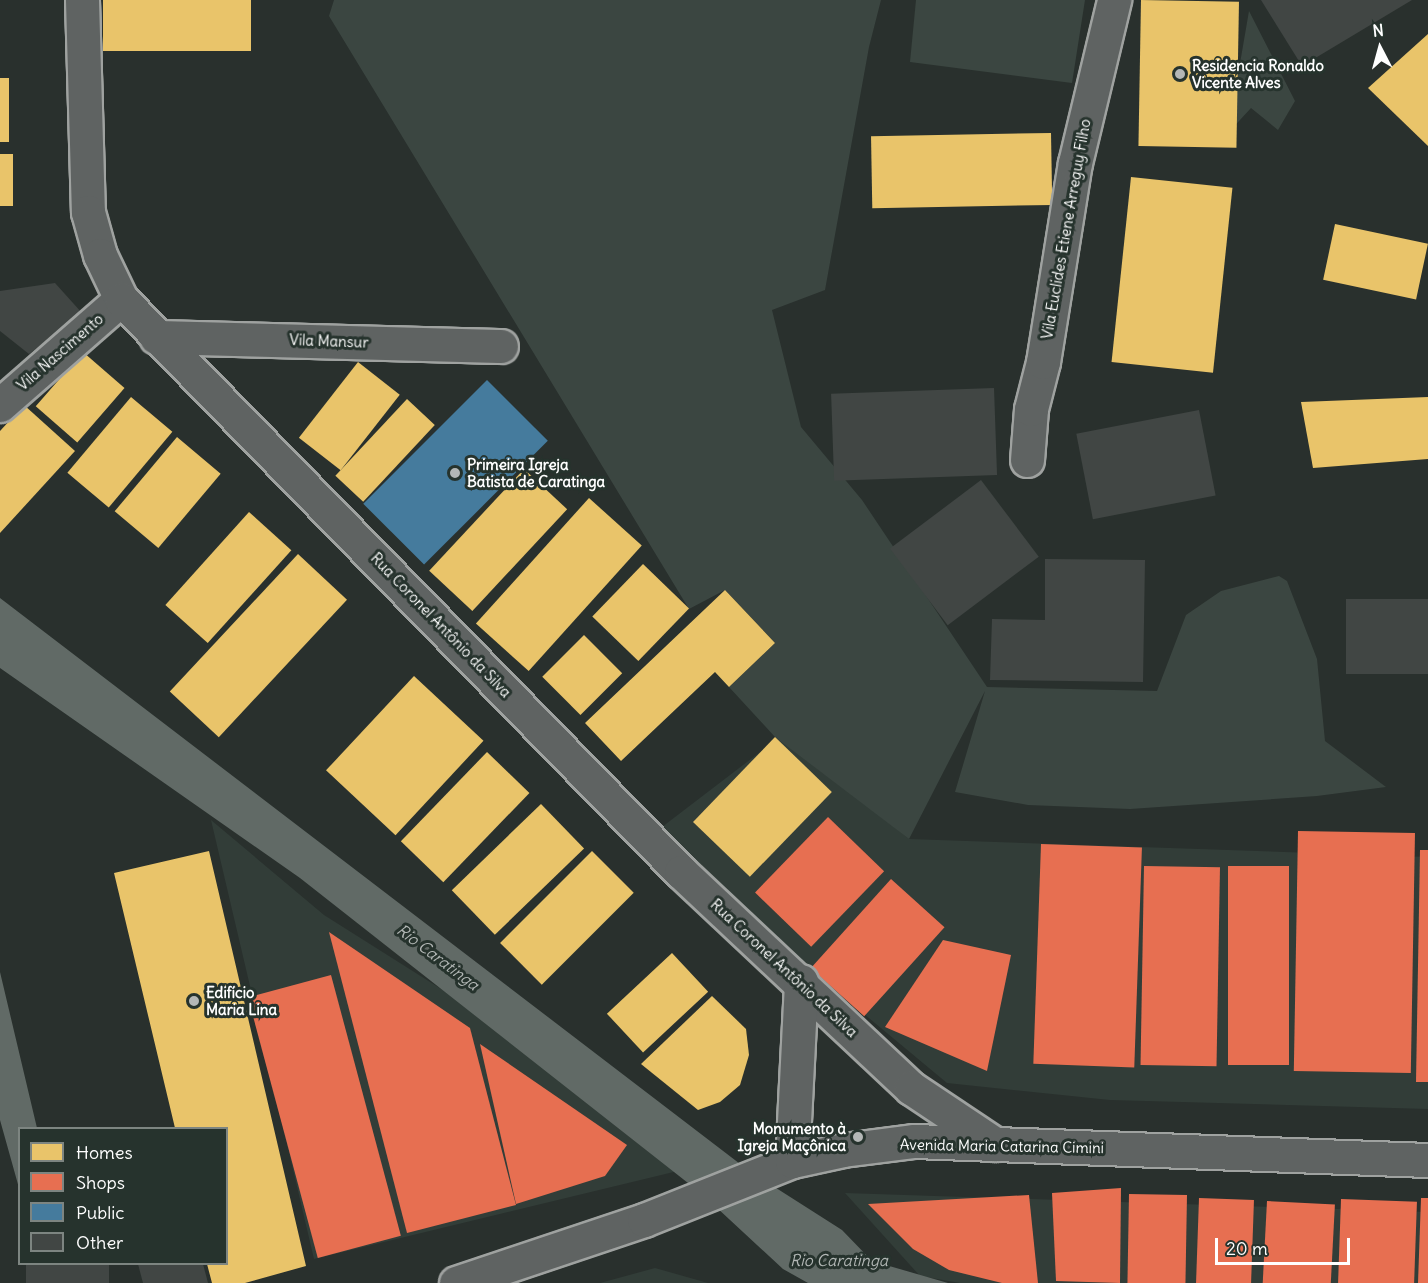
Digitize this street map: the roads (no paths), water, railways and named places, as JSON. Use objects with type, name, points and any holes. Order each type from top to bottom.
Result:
[{"type":"main road","name":"Rua Coronel Antônio da Silva","points":[[82,0],[88,212],[100,255],[121,299],[681,872],[801,981],[911,1088],[995,1144]]},
{"type":"main road","name":"Vila Euclides Etiene Arreguy Filho","points":[[1027,460],[1031,409],[1043,362],[1075,163],[1114,0]]},
{"type":"main road","name":"Vila Nascimento","points":[[0,405],[121,299]]},
{"type":"main road","name":"Vila Mansur","points":[[156,337],[501,346]]},
{"type":"main road","points":[[792,1161],[801,981]]},
{"type":"main road","name":"Avenida Maria Catarina Cimini","points":[[456,1283],[644,1220],[792,1161],[843,1150],[914,1141],[1428,1160]]},
{"type":"water","name":"Rio Caratinga","points":[[0,598],[748,1170],[842,1230],[872,1261],[948,1283],[808,1283],[783,1269],[702,1194],[300,878],[0,668]]},
{"type":"water","points":[[0,972],[37,1127],[18,1127],[18,1184],[0,1120]]},
{"type":"place","name":"Residencia Ronaldo Vicente Alves","points":[[1180,74]]},
{"type":"place","name":"Primeira Igreja Batista de Caratinga","points":[[455,473]]},
{"type":"place","name":"Edifício Maria Lina","points":[[194,1001]]},
{"type":"place","name":"Monumento à Igreja Maçônica","points":[[858,1137]]}]
